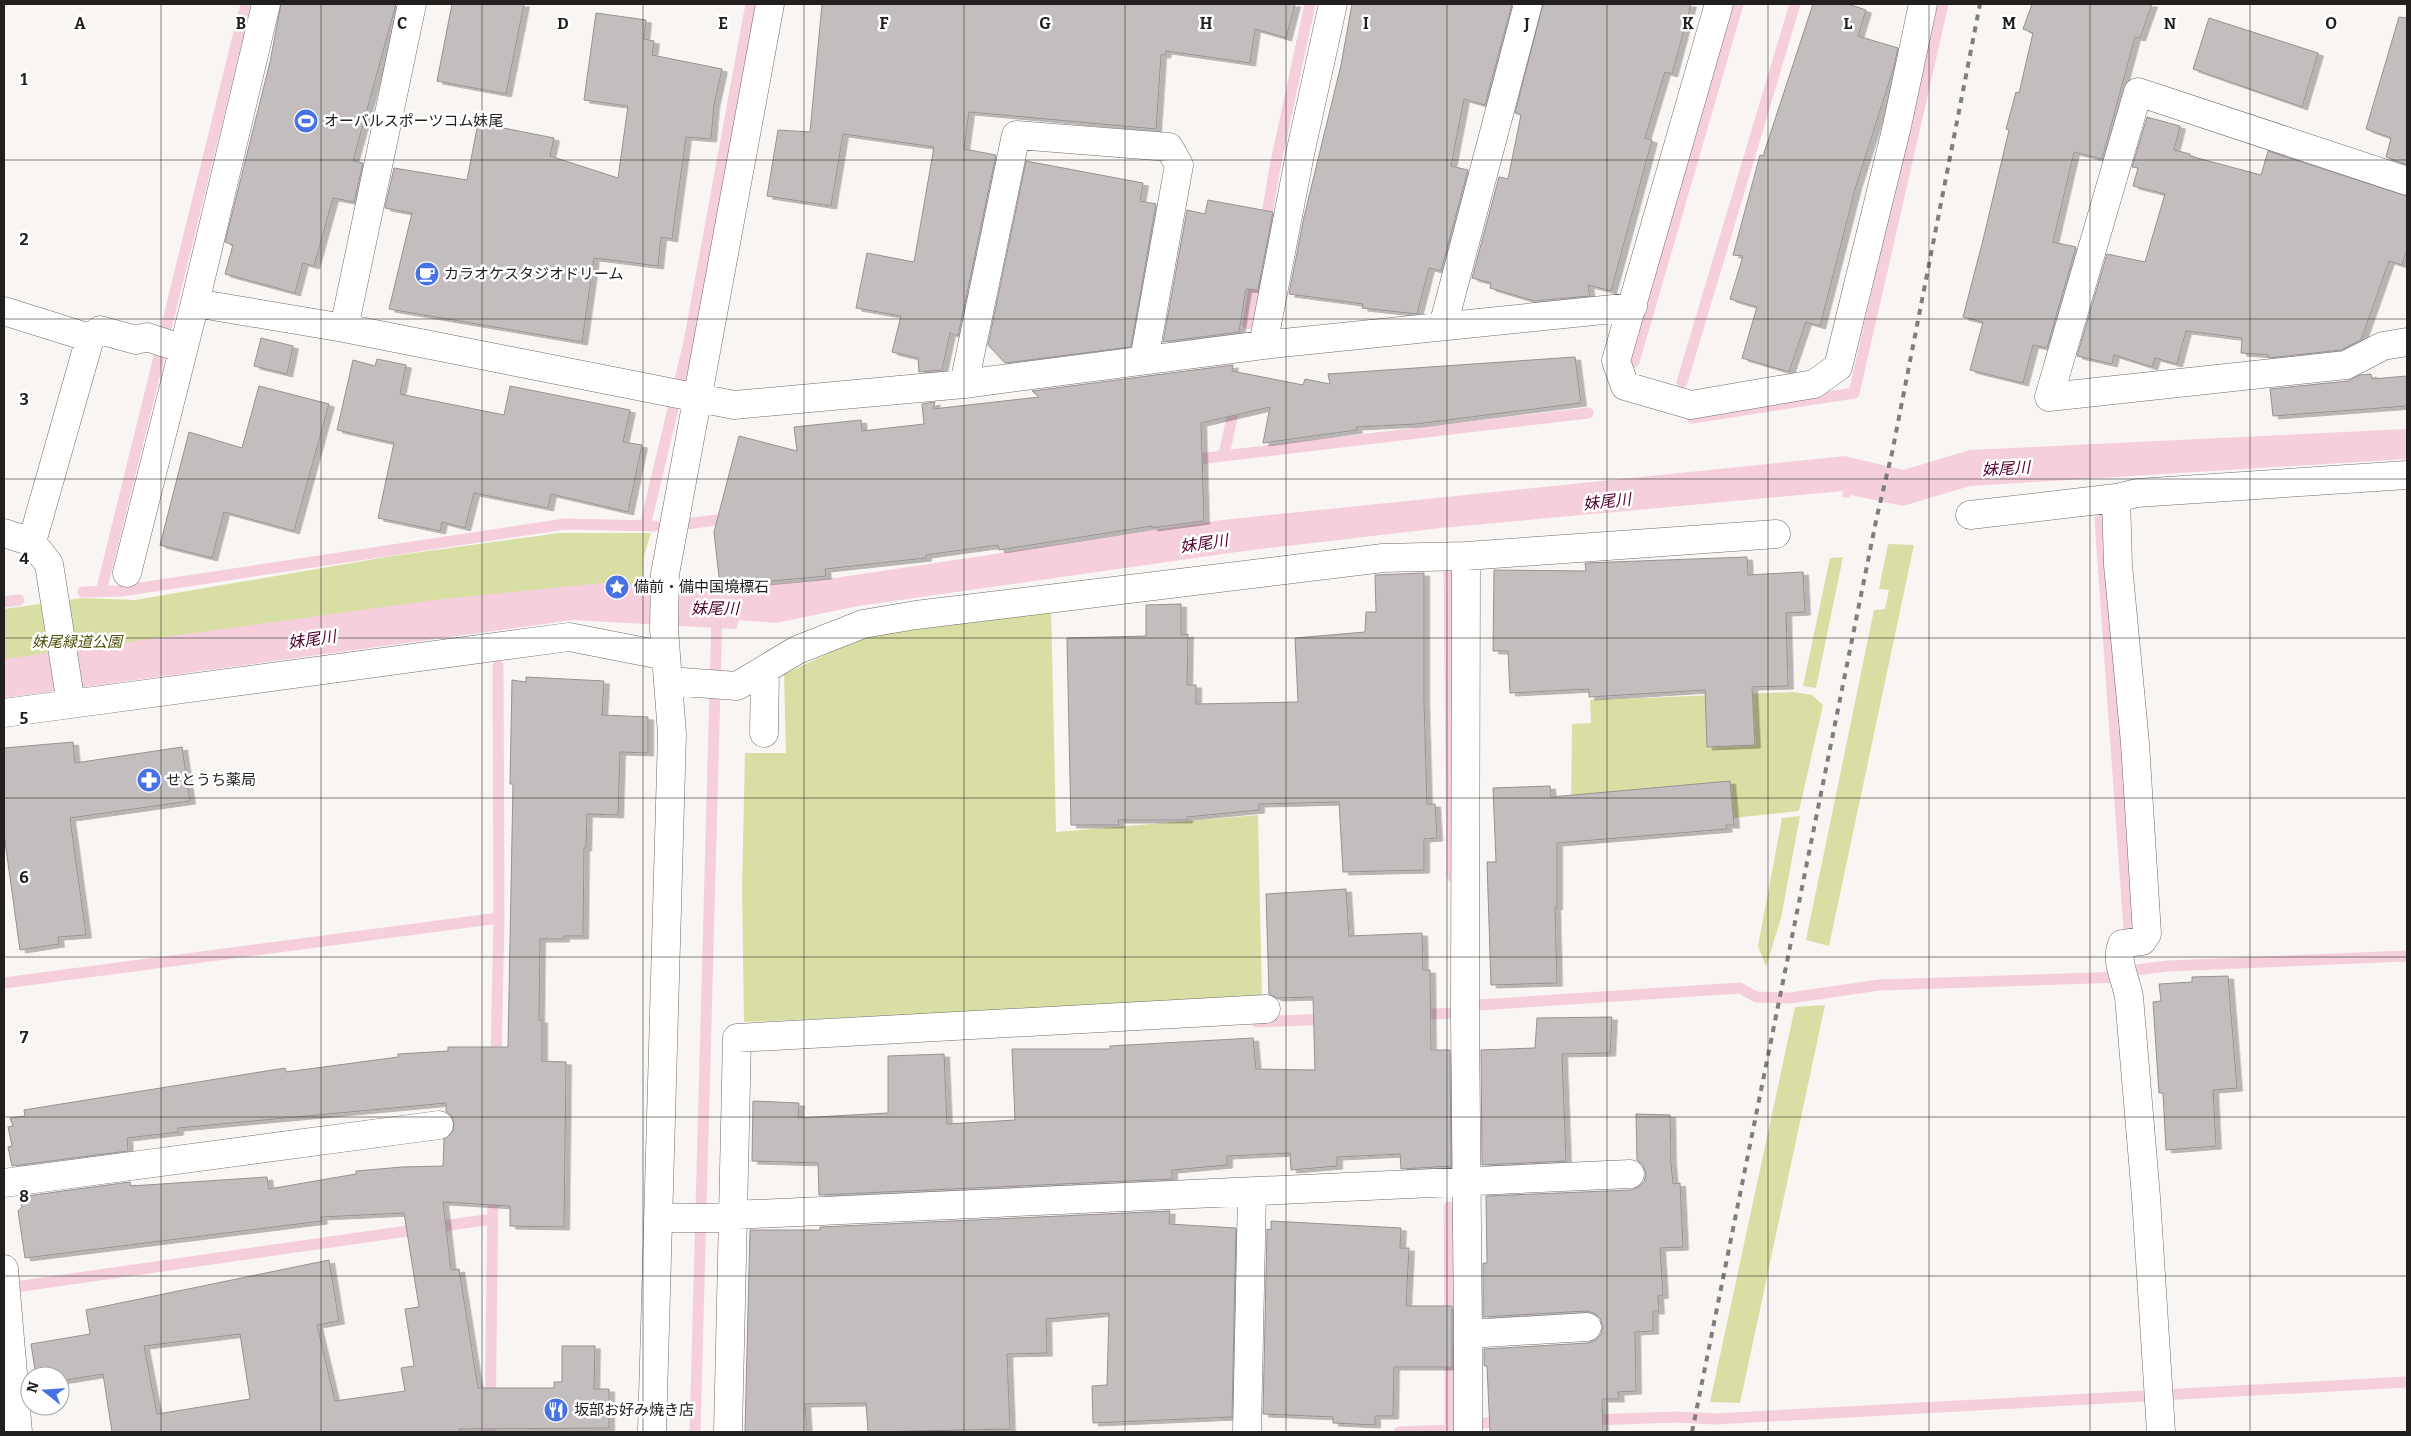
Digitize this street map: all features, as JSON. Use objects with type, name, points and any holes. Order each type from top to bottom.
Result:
[{"type":"street","points":[[127,573],[169,344],[195,303],[266,4]]},
{"type":"street","points":[[344,328],[412,4]]},
{"type":"street","points":[[652,1432],[668,1218],[672,734],[675,673],[664,629],[665,574],[684,395],[770,4]]},
{"type":"street","points":[[1263,346],[1300,154],[1333,4]]},
{"type":"street","points":[[1443,326],[1528,4]]},
{"type":"street","points":[[1719,4],[1616,362],[1625,386],[1691,405],[1814,384],[1838,367],[1897,126],[1923,4]]},
{"type":"street","points":[[2407,181],[2138,92],[2049,397],[2346,364],[2383,346],[2407,342]]},
{"type":"street","points":[[964,384],[1016,135],[1169,146],[1179,164],[1144,360]]},
{"type":"street","points":[[195,303],[344,328],[734,405],[964,384],[1263,346],[1633,307]]},
{"type":"street","points":[[4,311],[90,338]]},
{"type":"street","points":[[32,542],[90,338],[100,330],[136,340],[169,344]]},
{"type":"street","points":[[1970,515],[2116,498],[2137,493],[2407,475]]},
{"type":"street","points":[[2116,498],[2118,565],[2135,744],[2147,934],[2126,959],[2146,1197],[2160,1432]]},
{"type":"street","points":[[4,533],[32,542],[49,564],[70,694]]},
{"type":"street","points":[[4,713],[70,694],[569,637],[675,673],[737,686],[797,650],[863,624],[916,615],[1382,558],[1466,556],[1776,534]]},
{"type":"street","points":[[1466,556],[1468,1432]]},
{"type":"street","points":[[764,733],[765,670]]},
{"type":"street","points":[[728,1432],[726,1217],[737,1038],[1266,1009]]},
{"type":"street","points":[[4,1183],[439,1125]]},
{"type":"street","points":[[668,1218],[726,1217],[1630,1174]]},
{"type":"street","points":[[1248,1427],[1252,1192]]},
{"type":"street","points":[[4,1269],[18,1432]]},
{"type":"street","points":[[1468,1334],[1587,1327]]},
{"type":"green space","name":"妹尾緑道公園","points":[[559,533],[651,533],[644,556],[642,622],[577,616],[4,695],[4,609],[82,598],[135,600],[392,556]]},
{"type":"green space","points":[[1888,544],[1914,545],[1829,946],[1806,940],[1874,610],[1885,609],[1889,590],[1879,589]]},
{"type":"green space","points":[[1843,557],[1816,688],[1803,686],[1830,558]]},
{"type":"green space","points":[[1051,604],[1056,832],[1258,815],[1262,1001],[744,1022],[742,887],[745,753],[786,753],[784,674],[876,631]]},
{"type":"green space","points":[[1794,692],[1812,695],[1823,705],[1799,811],[1592,833],[1571,818],[1572,724],[1591,723],[1590,700]]},
{"type":"green space","points":[[1800,816],[1781,918],[1766,967],[1758,946],[1782,818]]},
{"type":"green space","points":[[1825,1005],[1740,1403],[1710,1402],[1795,1007]]},
{"type":"water","name":"妹尾川","points":[[2407,429],[2407,459],[1970,486],[1903,506],[1851,495],[1849,498],[1842,497],[1843,491],[1441,528],[1244,551],[858,606],[776,623],[739,620],[736,629],[573,620],[4,698],[4,659],[434,600],[602,583],[733,589],[835,578],[1222,520],[1845,456],[1903,470],[1970,450]]},
{"type":"building","points":[[281,4],[396,4],[353,161],[363,163],[354,202],[333,198],[314,266],[303,263],[295,293],[225,274],[233,245],[225,242],[270,62]]},
{"type":"building","points":[[452,4],[524,4],[506,94],[437,81]]},
{"type":"building","points":[[822,4],[1295,4],[1286,38],[1255,29],[1250,63],[1166,51],[1165,55],[1161,55],[1156,129],[969,112],[964,149],[996,155],[958,336],[950,333],[942,370],[919,372],[918,358],[892,352],[901,316],[856,308],[867,253],[914,262],[934,147],[843,134],[831,206],[767,196],[778,130],[810,132]]},
{"type":"building","points":[[1352,4],[1512,4],[1485,105],[1464,99],[1451,166],[1468,170],[1441,271],[1429,268],[1417,314],[1362,308],[1363,304],[1289,294],[1304,217],[1341,65]]},
{"type":"building","points":[[1543,4],[1691,4],[1672,74],[1665,72],[1645,138],[1652,140],[1611,291],[1588,285],[1590,296],[1534,301],[1490,288],[1491,283],[1472,278],[1499,177],[1508,179],[1521,115],[1515,113]]},
{"type":"building","points":[[1813,4],[1848,4],[1866,10],[1858,36],[1898,48],[1893,70],[1856,186],[1820,326],[1806,322],[1789,372],[1742,358],[1757,307],[1730,299],[1743,256],[1733,255],[1760,155],[1763,156]]},
{"type":"building","points":[[2032,4],[2152,4],[2140,38],[2135,37],[2102,159],[2074,152],[2053,242],[2076,247],[2047,348],[2033,345],[2023,383],[1970,370],[1983,322],[1963,317],[2009,130],[2006,129],[2016,92],[2019,93],[2033,33],[2023,29]]},
{"type":"building","points":[[596,13],[646,20],[644,39],[654,41],[652,55],[722,69],[714,105],[711,139],[686,137],[672,239],[661,237],[658,266],[594,258],[582,342],[389,309],[412,213],[385,208],[394,168],[467,180],[478,123],[554,138],[550,156],[618,178],[628,106],[584,100]]},
{"type":"building","points":[[2399,17],[2407,18],[2407,165],[2386,157],[2391,138],[2366,129]]},
{"type":"building","points":[[2209,18],[2318,53],[2302,107],[2193,69]]},
{"type":"building","points":[[2147,117],[2180,126],[2174,150],[2190,154],[2190,156],[2261,175],[2268,151],[2407,196],[2407,248],[2402,265],[2389,261],[2361,340],[2341,350],[2268,358],[2268,355],[2241,353],[2242,338],[2186,331],[2177,364],[2155,358],[2152,367],[2114,355],[2112,364],[2077,356],[2107,254],[2145,262],[2165,194],[2133,186],[2138,168],[2132,167]]},
{"type":"building","points":[[1026,161],[1143,183],[1140,201],[1156,204],[1131,347],[1005,363],[988,345]]},
{"type":"building","points":[[1208,200],[1273,212],[1258,290],[1246,289],[1239,332],[1163,342],[1187,210],[1205,214]]},
{"type":"building","points":[[261,338],[293,346],[287,374],[254,366]]},
{"type":"building","points":[[1575,357],[1581,403],[1416,424],[1356,427],[1357,430],[1263,443],[1270,407],[1201,423],[1204,521],[1152,528],[1152,526],[999,550],[998,545],[926,555],[926,558],[825,569],[826,576],[720,586],[714,532],[739,436],[797,451],[794,427],[861,420],[862,431],[924,424],[922,404],[935,402],[933,409],[1039,397],[1032,391],[1233,365],[1232,371],[1303,385],[1305,379],[1330,384],[1328,374]]},
{"type":"building","points":[[377,359],[406,365],[400,394],[504,415],[510,386],[630,410],[623,442],[642,445],[628,512],[551,494],[548,508],[474,493],[465,528],[442,522],[440,531],[378,518],[394,443],[337,430],[353,360],[375,366]]},
{"type":"building","points":[[2371,374],[2372,379],[2407,376],[2407,406],[2273,416],[2270,389],[2348,381],[2360,375]]},
{"type":"building","points":[[259,386],[329,404],[294,531],[224,512],[212,558],[160,545],[189,432],[242,448]]},
{"type":"building","points":[[1747,557],[1748,575],[1803,572],[1805,612],[1786,613],[1788,686],[1752,687],[1755,745],[1707,747],[1705,690],[1589,697],[1589,689],[1510,693],[1508,651],[1493,651],[1494,570],[1586,571],[1585,563]]},
{"type":"building","points":[[1424,573],[1424,701],[1427,804],[1435,804],[1437,838],[1424,839],[1424,870],[1343,872],[1339,802],[1259,804],[1259,810],[1187,817],[1187,820],[1118,820],[1119,825],[1071,825],[1067,638],[1146,636],[1146,605],[1181,604],[1181,635],[1188,634],[1187,685],[1196,685],[1196,704],[1298,702],[1295,638],[1365,632],[1366,612],[1376,612],[1375,575]]},
{"type":"building","points":[[526,677],[604,681],[602,715],[648,717],[648,753],[620,752],[618,815],[587,814],[586,848],[584,848],[583,936],[564,936],[564,939],[540,939],[539,1020],[542,1020],[542,1061],[566,1062],[564,1227],[510,1226],[510,1206],[443,1202],[451,1270],[459,1269],[478,1388],[554,1388],[554,1382],[562,1382],[562,1346],[595,1346],[594,1389],[609,1389],[609,1428],[459,1429],[460,1432],[112,1432],[103,1374],[70,1379],[70,1366],[34,1366],[31,1344],[90,1334],[86,1310],[329,1260],[339,1321],[317,1325],[335,1401],[405,1391],[401,1368],[414,1366],[405,1309],[419,1307],[404,1213],[321,1217],[322,1221],[25,1258],[18,1211],[22,1207],[19,1197],[130,1182],[131,1186],[267,1177],[269,1189],[356,1174],[356,1171],[443,1166],[444,1139],[453,1131],[454,1122],[452,1116],[446,1111],[446,1103],[178,1128],[178,1132],[127,1138],[128,1151],[12,1166],[8,1147],[12,1146],[8,1127],[13,1126],[10,1118],[25,1116],[24,1110],[285,1068],[286,1072],[398,1057],[398,1054],[448,1051],[448,1047],[508,1047],[513,784],[510,784],[512,680],[526,682]],"holes":[[[240,1334],[250,1399],[157,1414],[144,1346]]]},
{"type":"building","points":[[73,742],[75,763],[182,747],[190,801],[70,818],[86,935],[58,937],[59,944],[20,950],[4,834],[4,748]]},
{"type":"building","points":[[1730,781],[1734,825],[1726,825],[1727,829],[1557,843],[1557,907],[1555,907],[1557,983],[1491,985],[1487,862],[1496,862],[1493,788],[1550,786],[1551,797]]},
{"type":"building","points":[[1346,889],[1349,936],[1422,933],[1423,970],[1430,970],[1431,1050],[1450,1050],[1451,1166],[1401,1169],[1400,1154],[1337,1157],[1337,1166],[1291,1170],[1290,1153],[1227,1156],[1227,1165],[1172,1170],[1172,1179],[819,1195],[818,1163],[752,1161],[753,1101],[799,1103],[798,1118],[888,1113],[888,1056],[944,1054],[947,1124],[1015,1120],[1012,1049],[1110,1049],[1110,1046],[1253,1038],[1256,1069],[1315,1070],[1313,997],[1277,998],[1269,994],[1266,894]]},
{"type":"building","points":[[2228,976],[2237,1088],[2213,1090],[2216,1146],[2166,1150],[2163,1093],[2159,1093],[2153,1002],[2161,1001],[2159,984],[2192,982],[2192,977]]},
{"type":"building","points":[[1612,1017],[1610,1053],[1562,1054],[1566,1161],[1482,1165],[1481,1050],[1535,1048],[1537,1018]]},
{"type":"building","points":[[1636,1114],[1670,1115],[1673,1184],[1680,1183],[1683,1247],[1660,1248],[1663,1295],[1658,1296],[1659,1311],[1653,1311],[1653,1331],[1635,1332],[1636,1391],[1618,1392],[1619,1399],[1602,1399],[1603,1432],[1490,1432],[1487,1366],[1484,1366],[1484,1349],[1588,1343],[1596,1340],[1601,1334],[1603,1327],[1600,1318],[1594,1313],[1586,1311],[1483,1317],[1483,1263],[1487,1263],[1486,1196],[1631,1190],[1638,1187],[1644,1182],[1646,1174],[1643,1165],[1637,1160]]},
{"type":"building","points":[[1170,1211],[1169,1224],[1236,1228],[1232,1417],[1093,1423],[1092,1386],[1107,1385],[1109,1313],[1046,1319],[1047,1353],[1007,1354],[1010,1429],[868,1432],[866,1403],[805,1404],[807,1432],[745,1432],[750,1230],[820,1230],[820,1227]]},
{"type":"building","points":[[1271,1221],[1401,1228],[1400,1248],[1409,1248],[1406,1306],[1452,1306],[1452,1367],[1394,1367],[1393,1416],[1375,1416],[1375,1425],[1333,1423],[1333,1417],[1263,1414],[1267,1229],[1271,1230]]},
{"type":"waterway","points":[[101,592],[246,4]]},
{"type":"waterway","points":[[645,526],[689,342],[751,4]]},
{"type":"waterway","points":[[1265,226],[1275,167],[1310,4]]},
{"type":"waterway","points":[[1634,362],[1738,4]]},
{"type":"waterway","points":[[1682,382],[1795,4]]},
{"type":"waterway","points":[[1692,418],[1854,393],[1943,4]]},
{"type":"waterway","points":[[1248,324],[1256,276]]},
{"type":"waterway","points":[[1224,455],[1235,403]]},
{"type":"waterway","points":[[1189,460],[1588,413]]},
{"type":"waterway","points":[[686,524],[732,518]]},
{"type":"waterway","points":[[2100,520],[2130,943]]},
{"type":"waterway","points":[[83,592],[121,591],[565,524],[655,526]]},
{"type":"waterway","points":[[1449,570],[1452,876]]},
{"type":"waterway","points":[[4,602],[19,600]]},
{"type":"waterway","points":[[695,1432],[717,614]]},
{"type":"waterway","points":[[496,1061],[499,918],[498,666]]},
{"type":"waterway","points":[[4,983],[499,918]]},
{"type":"waterway","points":[[2135,970],[2168,966],[2407,956]]},
{"type":"waterway","points":[[1479,1005],[1740,988],[1756,997],[1790,998],[1879,985],[2124,977]]},
{"type":"waterway","points":[[1417,1015],[1452,1013]]},
{"type":"waterway","points":[[1257,1022],[1328,1019]]},
{"type":"waterway","points":[[1452,1087],[1452,1165]]},
{"type":"waterway","points":[[490,1432],[493,1192]]},
{"type":"waterway","points":[[1449,1207],[1450,1321]]},
{"type":"waterway","points":[[22,1286],[492,1219]]},
{"type":"waterway","points":[[1450,1352],[1450,1432]]},
{"type":"waterway","points":[[1588,1420],[1678,1417],[1715,1419],[2407,1382]]},
{"type":"waterway","points":[[1484,1423],[1505,1422]]},
{"type":"waterway","points":[[1399,1432],[1450,1430]]},
{"type":"railway","points":[[1692,1432],[1877,516],[1892,453],[1980,4]]},
{"type":"place","name":"オーバルスポーツコム妹尾","points":[[306,121]]},
{"type":"place","name":"カラオケスタジオドリーム","points":[[427,274]]},
{"type":"place","name":"備前・備中国境標石","points":[[617,587]]},
{"type":"place","name":"せとうち薬局","points":[[149,780]]},
{"type":"place","name":"坂部お好み焼き店","points":[[556,1410]]}]
